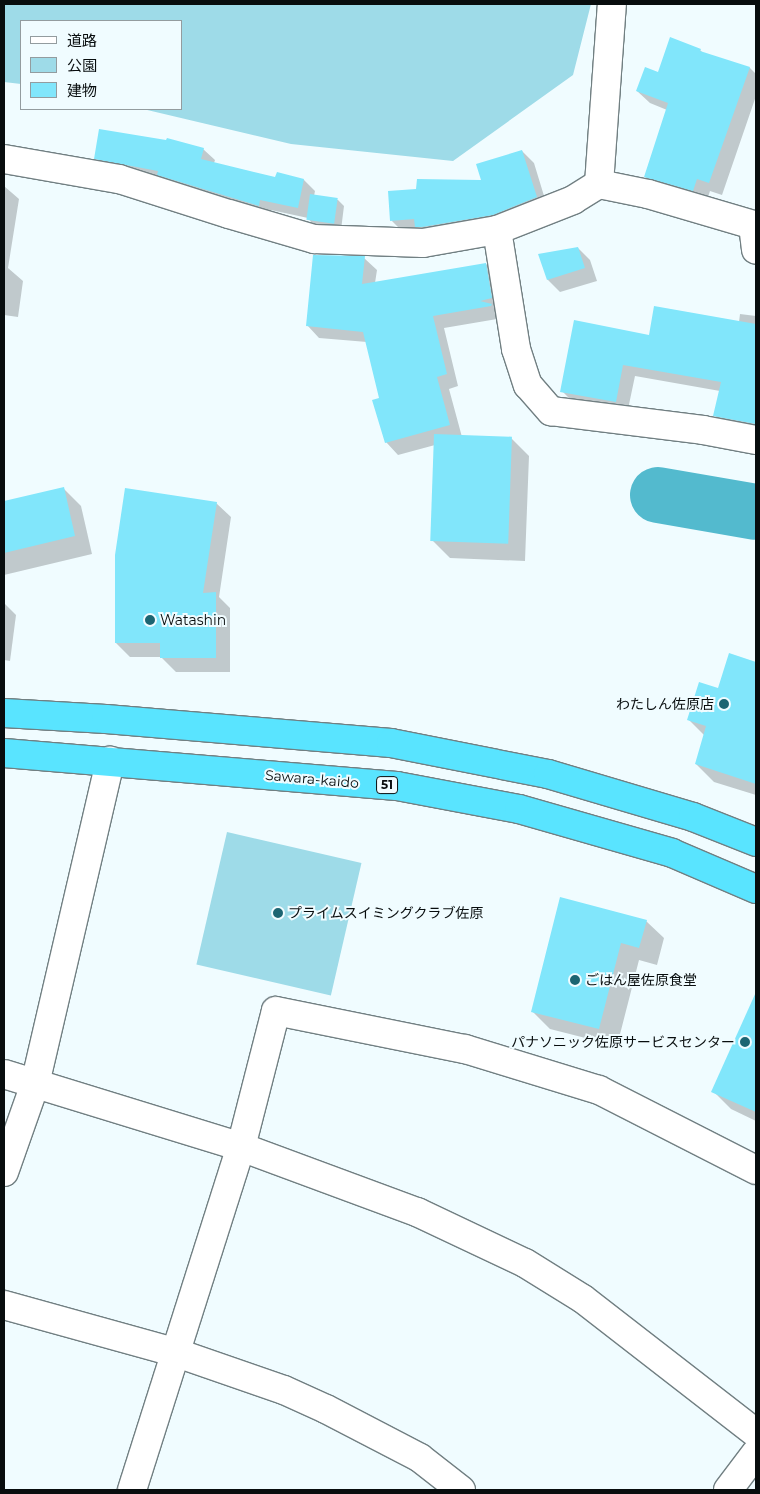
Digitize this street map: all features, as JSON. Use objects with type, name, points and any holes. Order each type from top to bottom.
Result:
[{"type":"highway","points":[[4,713],[116,719],[391,743],[548,774],[692,817],[756,842]]},
{"type":"highway","name":"Sawara-kaido","points":[[4,753],[397,786],[519,809],[672,853],[756,889]]},
{"type":"street","points":[[599,184],[612,4]]},
{"type":"street","points":[[4,159],[119,178],[229,214],[314,238],[423,243],[497,230],[573,200],[599,184],[648,194],[753,225],[756,250]]},
{"type":"street","points":[[497,230],[516,349],[528,385],[551,411],[703,430],[756,440]]},
{"type":"street","points":[[4,1172],[35,1084],[110,761]]},
{"type":"street","points":[[132,1490],[241,1147],[276,1011],[465,1049],[599,1090],[756,1170]]},
{"type":"street","points":[[4,1074],[241,1147],[417,1212],[525,1263],[583,1299],[756,1433]]},
{"type":"street","points":[[4,1305],[177,1353],[284,1390],[326,1408],[420,1458],[461,1490]]},
{"type":"street","points":[[728,1490],[756,1453]]},
{"type":"green space","points":[[4,4],[591,4],[573,75],[453,161],[291,144],[147,110],[182,110],[182,20],[20,20],[20,84],[4,82]]},
{"type":"green space","name":"プライムスイミングクラブ佐原","points":[[227,832],[361,863],[331,996],[196,965]]},
{"type":"building","points":[[670,37],[701,49],[700,51],[750,67],[709,183],[697,179],[693,191],[644,177],[668,103],[636,91],[645,67],[658,72]]},
{"type":"building","points":[[99,129],[166,140],[167,138],[204,148],[201,159],[275,177],[277,172],[304,179],[298,208],[260,200],[259,206],[157,175],[158,171],[94,159]]},
{"type":"building","points":[[522,150],[537,197],[493,215],[422,227],[415,227],[414,219],[390,221],[388,191],[416,189],[417,179],[481,180],[476,164]]},
{"type":"building","points":[[310,194],[338,198],[334,224],[306,220]]},
{"type":"building","points":[[578,247],[585,268],[547,280],[538,254]]},
{"type":"building","points":[[313,255],[365,256],[362,284],[486,263],[492,298],[480,301],[492,304],[491,306],[433,316],[447,374],[437,377],[450,425],[385,443],[372,400],[379,398],[363,332],[306,326]]},
{"type":"building","points":[[654,306],[756,324],[756,424],[713,416],[721,382],[623,365],[616,402],[560,392],[574,320],[649,335]]},
{"type":"building","points":[[434,434],[512,437],[508,544],[430,541]]},
{"type":"building","points":[[64,487],[75,536],[4,553],[4,501]]},
{"type":"building","points":[[125,488],[217,502],[203,593],[216,592],[216,658],[160,658],[160,643],[115,643],[115,555]]},
{"type":"building","name":"わたしん佐原店","points":[[729,653],[756,662],[756,784],[695,764],[706,726],[687,720],[699,682],[718,688]]},
{"type":"building","name":"ごはん屋佐原食堂","points":[[560,897],[647,920],[639,948],[621,943],[599,1029],[531,1012]]},
{"type":"building","name":"パナソニック佐原サービスセンター","points":[[756,992],[756,1112],[711,1092]]},
{"type":"waterway","points":[[658,495],[756,512]]},
{"type":"place","name":"Watashin","points":[[150,620]]},
{"type":"place","name":"わたしん佐原店","points":[[724,704]]},
{"type":"place","name":"プライムスイミングクラブ佐原","points":[[278,913]]},
{"type":"place","name":"ごはん屋佐原食堂","points":[[575,980]]},
{"type":"place","name":"パナソニック佐原サービスセンター","points":[[745,1042]]}]
